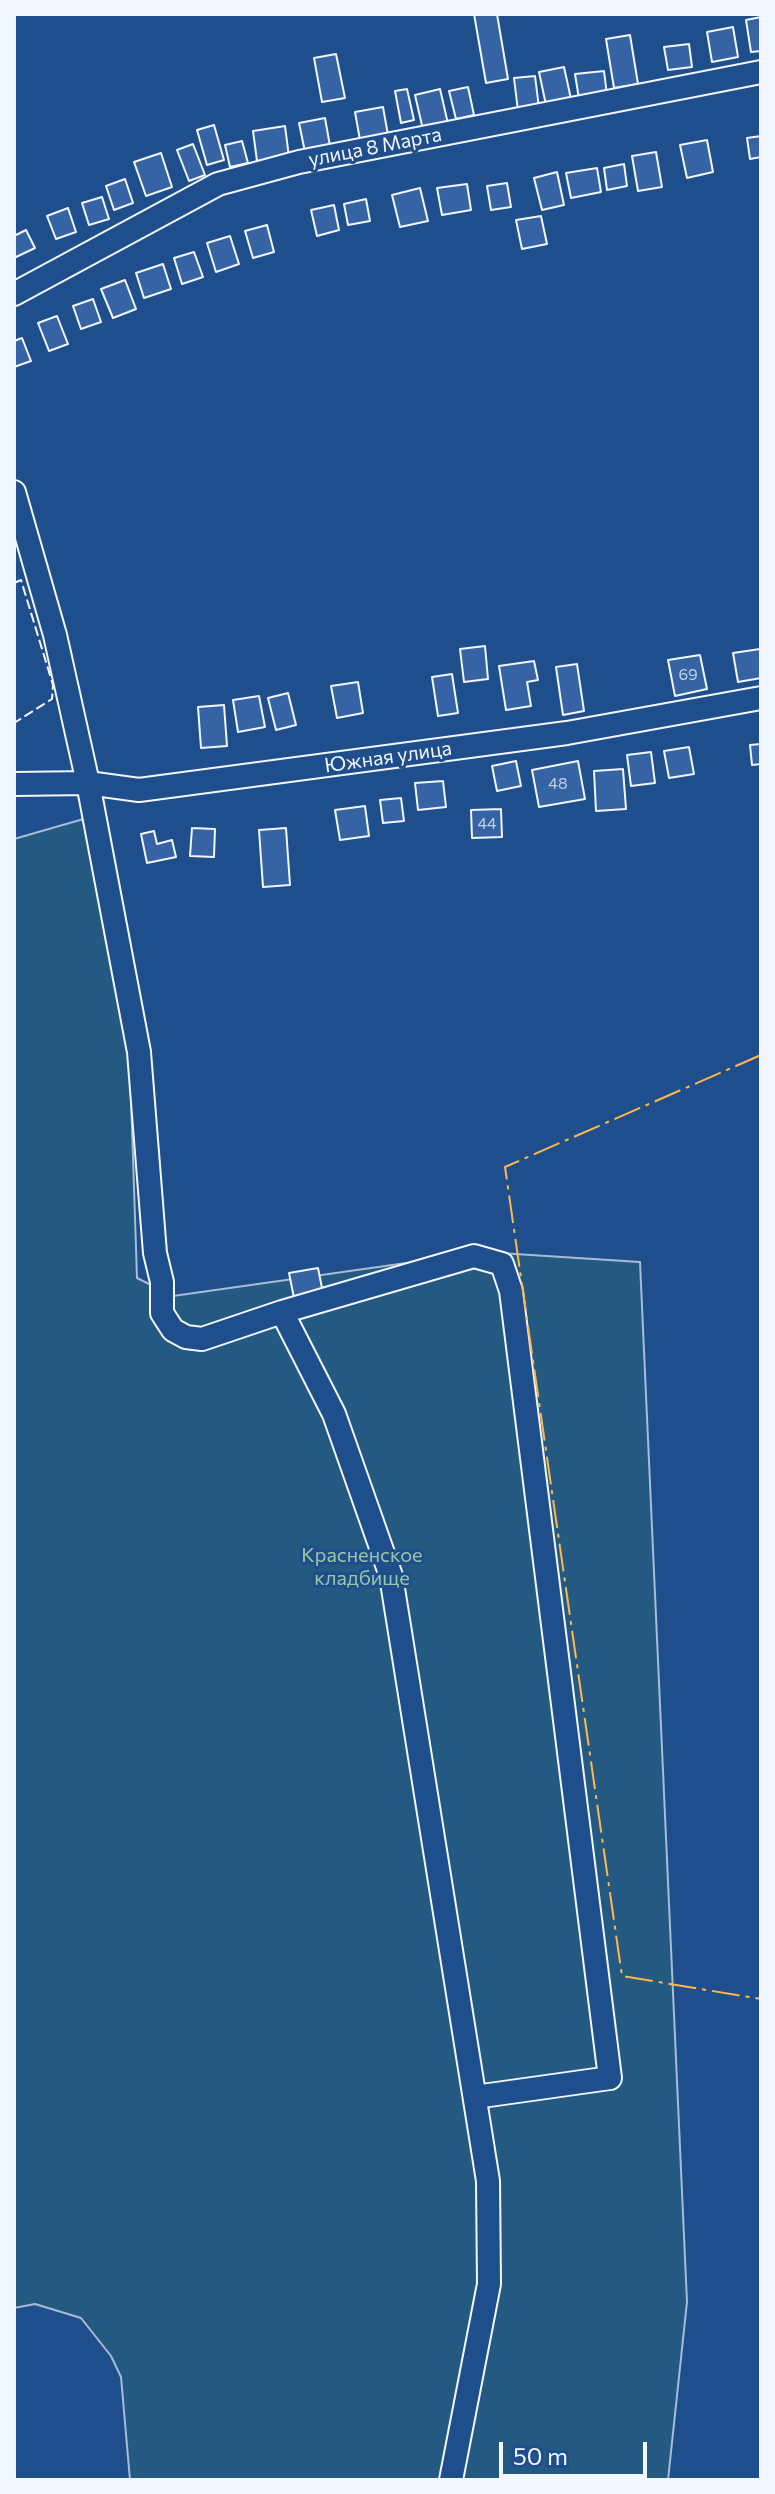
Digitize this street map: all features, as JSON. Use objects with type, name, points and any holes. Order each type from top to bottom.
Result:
[{"type":"street","name":"улица 8 Марта","points":[[14,294],[218,184],[299,162],[761,72]]},
{"type":"street","points":[[14,492],[55,635],[88,783],[139,1052],[155,1253],[162,1282],[162,1313],[173,1330],[186,1337],[202,1339],[282,1312],[474,1256],[502,1264],[511,1291],[610,2078],[475,2097]]},
{"type":"street","name":"Южная улица","points":[[14,784],[88,783],[139,790],[567,733],[761,698]]},
{"type":"street","points":[[282,1312],[334,1414],[391,1576],[488,2181],[489,2284],[451,2480]]},
{"type":"green space","name":"Красненское кладбище","points":[[87,818],[129,1037],[137,1278],[173,1296],[484,1252],[640,1262],[687,2302],[668,2480],[130,2480],[121,2377],[111,2356],[81,2318],[35,2304],[14,2308],[14,839]]},
{"type":"building","points":[[474,14],[497,14],[508,79],[486,83]]},
{"type":"building","points":[[761,17],[761,51],[751,52],[746,20]]},
{"type":"building","points":[[733,27],[738,57],[712,62],[707,32]]},
{"type":"building","points":[[630,35],[638,84],[614,88],[606,39]]},
{"type":"building","points":[[689,44],[692,67],[668,70],[664,47]]},
{"type":"building","points":[[336,54],[345,98],[322,102],[314,58]]},
{"type":"building","points":[[564,67],[571,99],[546,105],[539,72]]},
{"type":"building","points":[[604,71],[607,95],[579,99],[575,74]]},
{"type":"building","points":[[535,76],[539,108],[518,111],[514,78]]},
{"type":"building","points":[[468,87],[474,115],[456,119],[449,91]]},
{"type":"building","points":[[407,89],[414,120],[401,123],[395,91]]},
{"type":"building","points":[[440,89],[449,128],[424,134],[415,95]]},
{"type":"building","points":[[383,107],[388,135],[360,140],[355,112]]},
{"type":"building","points":[[325,118],[330,146],[305,152],[299,123]]},
{"type":"building","points":[[214,125],[224,160],[207,165],[197,130]]},
{"type":"building","points":[[285,126],[289,157],[257,161],[253,131]]},
{"type":"building","points":[[761,136],[761,157],[750,159],[747,138]]},
{"type":"building","points":[[707,140],[713,172],[687,178],[680,145]]},
{"type":"building","points":[[242,141],[248,163],[230,167],[225,145]]},
{"type":"building","points":[[193,144],[205,175],[189,181],[177,150]]},
{"type":"building","points":[[656,152],[662,187],[638,191],[632,156]]},
{"type":"building","points":[[161,153],[172,187],[146,196],[134,162]]},
{"type":"building","points":[[624,164],[627,186],[607,190],[604,168]]},
{"type":"building","points":[[597,168],[601,192],[571,198],[566,173]]},
{"type":"building","points":[[557,172],[564,205],[542,210],[534,178]]},
{"type":"building","points":[[125,179],[133,203],[114,210],[106,186]]},
{"type":"building","points":[[507,183],[511,207],[491,210],[487,186]]},
{"type":"building","points":[[467,184],[471,210],[442,215],[437,188]]},
{"type":"building","points":[[420,188],[428,221],[400,227],[392,195]]},
{"type":"building","points":[[102,197],[109,219],[89,225],[82,203]]},
{"type":"building","points":[[366,199],[370,221],[348,225],[344,204]]},
{"type":"building","points":[[334,205],[339,230],[317,236],[311,210]]},
{"type":"building","points":[[68,208],[76,232],[56,239],[47,216]]},
{"type":"building","points":[[541,216],[547,244],[522,249],[516,220]]},
{"type":"building","points":[[267,225],[274,252],[253,258],[245,231]]},
{"type":"building","points":[[26,230],[35,248],[14,258],[14,236]]},
{"type":"building","points":[[230,236],[239,264],[216,272],[207,243]]},
{"type":"building","points":[[194,252],[203,277],[182,284],[174,258]]},
{"type":"building","points":[[163,264],[171,289],[144,298],[136,273]]},
{"type":"building","points":[[125,280],[136,309],[113,318],[101,289]]},
{"type":"building","points":[[93,299],[101,322],[81,329],[73,306]]},
{"type":"building","points":[[57,316],[68,344],[49,351],[38,323]]},
{"type":"building","points":[[22,338],[31,361],[14,367],[14,341]]},
{"type":"building","points":[[485,646],[488,679],[464,682],[460,649]]},
{"type":"building","points":[[760,649],[761,678],[738,682],[733,653]]},
{"type":"building","points":[[700,655],[707,689],[675,696],[668,660]]},
{"type":"building","points":[[534,661],[538,680],[527,682],[531,706],[506,710],[499,666]]},
{"type":"building","points":[[577,664],[584,711],[563,715],[556,667]]},
{"type":"building","points":[[452,674],[458,713],[438,716],[432,677]]},
{"type":"building","points":[[358,682],[363,713],[337,718],[331,686]]},
{"type":"building","points":[[288,693],[296,725],[276,730],[268,698]]},
{"type":"building","points":[[259,696],[265,727],[238,732],[233,700]]},
{"type":"building","points":[[224,705],[227,746],[201,748],[198,707]]},
{"type":"building","points":[[761,744],[761,764],[752,765],[750,745]]},
{"type":"building","points":[[689,747],[694,774],[669,778],[664,751]]},
{"type":"building","points":[[651,752],[655,783],[631,786],[627,755]]},
{"type":"building","points":[[516,761],[521,786],[497,791],[492,766]]},
{"type":"building","points":[[578,761],[585,799],[539,807],[532,770]]},
{"type":"building","points":[[623,769],[626,809],[596,811],[594,771]]},
{"type":"building","points":[[443,781],[446,807],[418,810],[415,783]]},
{"type":"building","points":[[401,798],[404,821],[383,823],[380,800]]},
{"type":"building","points":[[365,806],[369,836],[340,840],[335,810]]},
{"type":"building","points":[[501,809],[502,837],[472,838],[471,810]]},
{"type":"building","points":[[192,828],[215,829],[214,857],[190,856]]},
{"type":"building","points":[[286,828],[290,885],[263,887],[259,830]]},
{"type":"building","points":[[154,831],[157,844],[172,840],[176,857],[147,863],[141,834]]},
{"type":"building","points":[[318,1268],[323,1293],[294,1298],[289,1273]]},
{"type":"fence","points":[[14,583],[21,580],[53,685],[52,699],[14,723]]},
{"type":"power","points":[[761,1055],[505,1167],[622,1976],[761,1999]]}]
